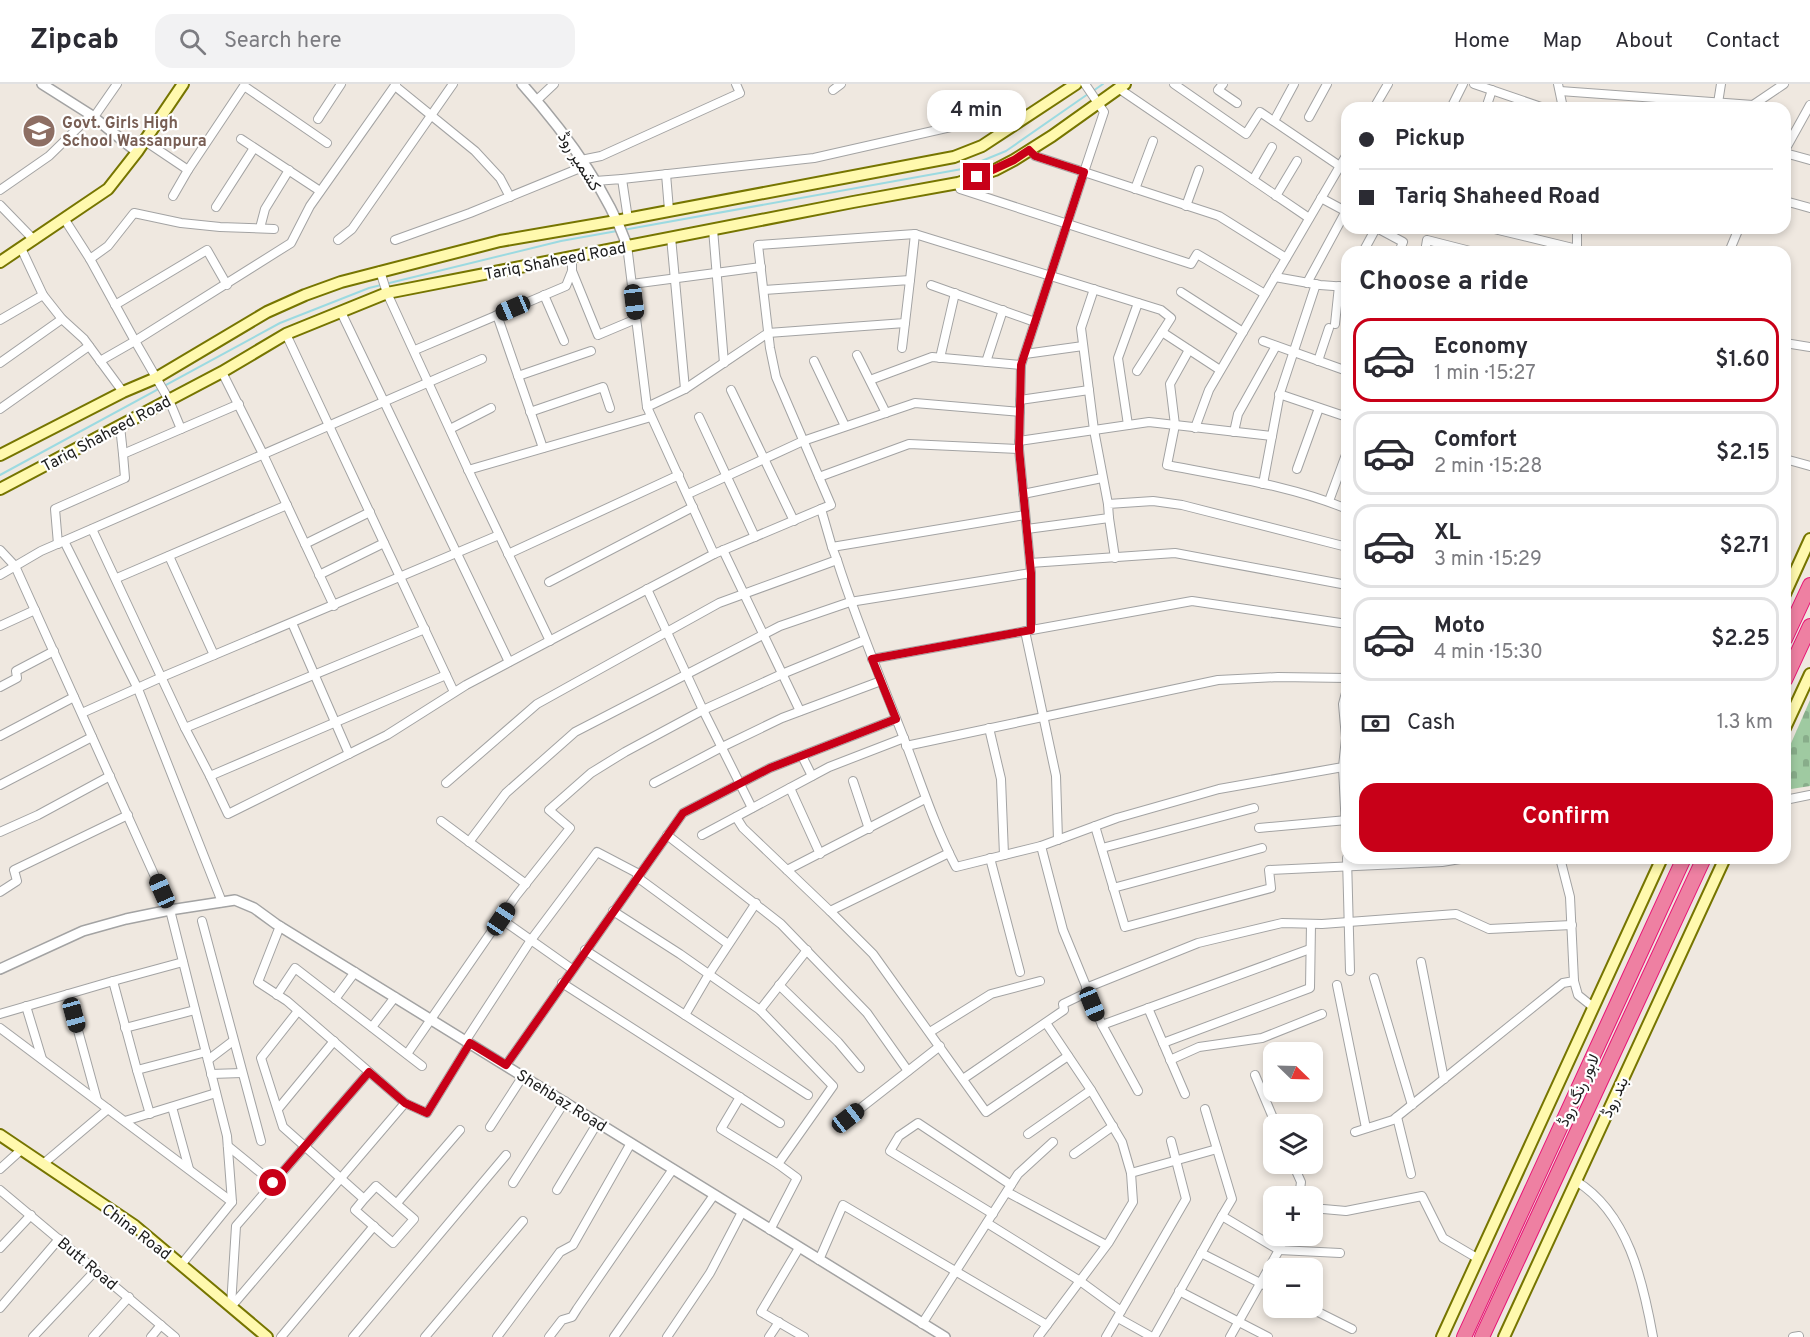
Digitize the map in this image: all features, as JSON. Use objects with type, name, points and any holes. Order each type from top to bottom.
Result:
[{"type":"highway","points":[[1791,626],[1810,585]]},
{"type":"highway","points":[[1791,667],[1810,626]]},
{"type":"highway","name":"لاہور رنگ روڈ","points":[[1464,1337],[1681,864]]},
{"type":"highway","name":"لاہور رنگ روڈ","points":[[1482,1337],[1701,864]]},
{"type":"main road","points":[[0,262],[108,189],[145,141],[183,84]]},
{"type":"main road","name":"Tariq Shaheed Road","points":[[0,455],[123,392],[157,380],[277,308],[305,295],[500,241],[618,224],[628,219],[669,210],[954,157],[982,146],[1021,120],[1083,85]]},
{"type":"main road","name":"Tariq Shaheed Road","points":[[0,489],[222,372],[286,334],[341,312],[386,290],[958,183],[995,170],[1029,150],[1097,100],[1122,86]]},
{"type":"main road","points":[[1791,581],[1810,539]]},
{"type":"main road","points":[[1791,715],[1810,674]]},
{"type":"main road","points":[[1442,1337],[1659,864]]},
{"type":"main road","name":"بند روڈ","points":[[1504,1337],[1722,864]]},
{"type":"main road","name":"China Road","points":[[0,1135],[135,1226],[267,1337]]},
{"type":"street","points":[[42,84],[93,116],[137,152]]},
{"type":"street","points":[[0,190],[49,156],[93,116],[117,84]]},
{"type":"street","points":[[318,118],[341,84]]},
{"type":"street","points":[[338,240],[352,229],[453,84]]},
{"type":"street","name":"کشمیر روڈ","points":[[522,84],[556,122],[595,181],[627,245]]},
{"type":"street","points":[[537,100],[554,84]]},
{"type":"street","points":[[395,240],[510,197],[740,93],[736,84]]},
{"type":"street","points":[[833,90],[841,84]]},
{"type":"street","points":[[1174,84],[1246,134],[1260,112],[1341,167]]},
{"type":"street","points":[[1222,84],[1218,90],[1237,103]]},
{"type":"street","points":[[1309,117],[1327,84]]},
{"type":"street","points":[[1378,102],[1388,84]]},
{"type":"street","points":[[1454,102],[1463,84]]},
{"type":"street","points":[[1474,84],[1518,102]]},
{"type":"street","points":[[1718,102],[1721,84]]},
{"type":"street","points":[[1771,94],[1773,84]]},
{"type":"street","points":[[1758,102],[1784,84]]},
{"type":"street","points":[[100,361],[227,285],[291,243],[310,206],[396,85],[475,152],[500,178],[510,197]]},
{"type":"street","points":[[1058,840],[1056,776],[1028,630],[1031,573],[1019,445],[1021,365],[1104,112],[1097,100],[1083,85]]},
{"type":"street","points":[[1274,121],[1292,85]]},
{"type":"street","points":[[173,196],[244,86],[327,143]]},
{"type":"street","points":[[1122,86],[1252,180],[1309,218]]},
{"type":"street","points":[[1559,88],[1707,102]]},
{"type":"street","points":[[1488,102],[1492,90]]},
{"type":"street","points":[[1791,140],[1810,105]]},
{"type":"street","points":[[595,181],[814,158],[1017,111],[1021,120]]},
{"type":"street","points":[[241,139],[320,191]]},
{"type":"street","points":[[145,141],[188,170]]},
{"type":"street","points":[[1135,189],[1153,141]]},
{"type":"street","points":[[1252,180],[1272,147]]},
{"type":"street","points":[[216,207],[254,148]]},
{"type":"street","points":[[1029,150],[1035,156],[1219,216],[1286,258]]},
{"type":"street","points":[[1791,153],[1810,160]]},
{"type":"street","points":[[1276,196],[1297,162]]},
{"type":"street","points":[[260,228],[265,209],[289,170]]},
{"type":"street","points":[[1186,206],[1199,170]]},
{"type":"street","points":[[1195,428],[1209,390],[1220,370],[1321,198],[1341,171]]},
{"type":"street","points":[[666,174],[669,210]]},
{"type":"street","points":[[622,179],[628,219]]},
{"type":"street","points":[[958,183],[960,189],[1191,264],[1197,254],[1265,294]]},
{"type":"street","points":[[1321,198],[1341,209]]},
{"type":"street","points":[[1791,203],[1810,208]]},
{"type":"street","points":[[0,205],[34,240]]},
{"type":"street","points":[[90,259],[108,246],[134,213],[181,223],[274,229]]},
{"type":"street","points":[[65,220],[90,259],[168,399],[181,429]]},
{"type":"street","points":[[1307,283],[1341,223]]},
{"type":"street","points":[[713,229],[724,363]]},
{"type":"street","points":[[902,348],[915,234]]},
{"type":"street","points":[[92,529],[228,814],[387,735],[454,692],[714,554],[831,505],[776,377],[768,333],[758,245],[915,234],[1161,310],[1171,318],[1137,371]]},
{"type":"street","points":[[1388,234],[1403,242],[1401,246]]},
{"type":"street","points":[[1514,234],[1561,246]]},
{"type":"street","points":[[671,237],[685,389]]},
{"type":"street","points":[[1426,246],[1427,240],[1450,246]]},
{"type":"street","points":[[627,245],[647,407],[714,554]]},
{"type":"street","points":[[21,248],[43,295],[62,319],[89,346],[123,392]]},
{"type":"street","points":[[115,305],[207,250],[227,285]]},
{"type":"street","points":[[415,350],[566,286],[572,271],[572,256]]},
{"type":"street","points":[[632,284],[761,267]]},
{"type":"street","points":[[572,271],[598,335],[636,319]]},
{"type":"street","points":[[380,274],[468,470],[550,641]]},
{"type":"street","points":[[1275,277],[1341,286]]},
{"type":"street","points":[[764,290],[910,279]]},
{"type":"street","points":[[1263,484],[1279,394],[1316,284]]},
{"type":"street","points":[[932,285],[1035,322]]},
{"type":"street","points":[[1094,289],[1081,328],[1094,430],[1108,504],[1115,558]]},
{"type":"street","points":[[1181,292],[1243,332]]},
{"type":"street","points":[[940,357],[955,293]]},
{"type":"street","points":[[0,320],[43,295]]},
{"type":"street","points":[[544,295],[564,341]]},
{"type":"street","points":[[1318,361],[1341,298]]},
{"type":"street","points":[[1128,425],[1118,358],[1138,303]]},
{"type":"street","points":[[986,362],[1003,310]]},
{"type":"street","points":[[341,312],[509,662]]},
{"type":"street","points":[[497,315],[543,448]]},
{"type":"street","points":[[0,363],[62,319]]},
{"type":"street","points":[[647,407],[685,389],[768,333],[905,323]]},
{"type":"street","points":[[1161,332],[1220,370]]},
{"type":"street","points":[[286,334],[454,692]]},
{"type":"street","points":[[1263,342],[1341,369]]},
{"type":"street","points":[[1791,344],[1810,347]]},
{"type":"street","points":[[0,409],[89,346]]},
{"type":"street","points":[[1025,354],[1083,346]]},
{"type":"street","points":[[1234,432],[1238,414],[1276,346]]},
{"type":"street","points":[[1189,350],[1170,384],[1175,425],[1167,465],[1263,484],[1341,506]]},
{"type":"street","points":[[518,376],[591,351]]},
{"type":"street","points":[[857,355],[886,413]]},
{"type":"street","points":[[870,380],[932,357],[1021,365]]},
{"type":"street","points":[[0,575],[61,542],[482,359]]},
{"type":"street","points":[[814,361],[845,426]]},
{"type":"street","points":[[222,372],[334,606]]},
{"type":"street","points":[[530,412],[603,387],[610,408]]},
{"type":"street","points":[[731,390],[794,521]]},
{"type":"street","points":[[1020,400],[1089,390]]},
{"type":"street","points":[[1279,394],[1341,415]]},
{"type":"street","points":[[688,495],[803,441],[915,403],[1020,412]]},
{"type":"street","points":[[123,454],[239,404]]},
{"type":"street","points":[[450,429],[491,408]]},
{"type":"street","points":[[1297,469],[1319,408]]},
{"type":"street","points":[[468,470],[651,417]]},
{"type":"street","points":[[699,417],[755,537]]},
{"type":"street","points":[[819,477],[909,444],[1019,445],[1149,422],[1272,436]]},
{"type":"street","points":[[120,426],[125,478],[55,508],[61,542],[138,689],[222,902]]},
{"type":"street","points":[[1791,461],[1810,466]]},
{"type":"street","points":[[1329,501],[1341,468]]},
{"type":"street","points":[[508,554],[679,475]]},
{"type":"street","points":[[1023,494],[1102,478]]},
{"type":"street","points":[[1108,504],[1153,501],[1182,505],[1341,545]]},
{"type":"street","points":[[117,578],[287,505]]},
{"type":"street","points":[[549,582],[693,507]]},
{"type":"street","points":[[821,509],[850,602],[925,799],[956,867],[1041,846],[1095,826],[1219,789],[1341,767]]},
{"type":"street","points":[[305,544],[370,512]]},
{"type":"street","points":[[832,548],[1025,515]]},
{"type":"street","points":[[1027,529],[1109,518]]},
{"type":"street","points":[[82,713],[499,535]]},
{"type":"street","points":[[319,575],[384,543]]},
{"type":"street","points":[[0,550],[15,566],[170,910],[212,1074],[227,1136],[232,1202],[181,1265]]},
{"type":"street","points":[[723,550],[800,711]]},
{"type":"street","points":[[1030,563],[1175,553],[1341,584]]},
{"type":"street","points":[[169,556],[214,655]]},
{"type":"street","points":[[446,783],[537,704],[718,603],[837,560]]},
{"type":"street","points":[[469,842],[506,793],[575,732],[780,626],[850,602],[1031,573]]},
{"type":"street","points":[[646,589],[752,808]]},
{"type":"street","points":[[872,659],[1192,601],[1341,623]]},
{"type":"street","points":[[0,626],[35,610]]},
{"type":"street","points":[[292,623],[349,754]]},
{"type":"street","points":[[185,728],[424,629]]},
{"type":"street","points":[[407,1054],[526,884],[570,828],[549,810],[591,773],[703,710],[865,640]]},
{"type":"street","points":[[0,687],[17,678],[16,670],[54,651]]},
{"type":"street","points":[[210,776],[446,675]]},
{"type":"street","points":[[702,835],[829,767],[905,742],[989,728],[1218,680],[1278,677],[1341,678]]},
{"type":"street","points":[[654,783],[722,747],[800,711],[881,681]]},
{"type":"street","points":[[0,736],[74,697]]},
{"type":"street","points":[[506,1065],[683,813],[770,768],[896,719]]},
{"type":"street","points":[[989,728],[1001,779],[1004,855]]},
{"type":"street","points":[[0,785],[92,737]]},
{"type":"street","points":[[802,756],[812,776]]},
{"type":"street","points":[[0,832],[38,815],[110,776]]},
{"type":"street","points":[[853,781],[869,829]]},
{"type":"street","points":[[790,788],[820,854]]},
{"type":"street","points":[[1791,799],[1810,795]]},
{"type":"street","points":[[788,870],[925,799]]},
{"type":"street","points":[[1102,848],[1254,808]]},
{"type":"street","points":[[0,892],[17,881],[14,870],[128,815]]},
{"type":"street","points":[[736,817],[743,828],[873,954],[986,1112],[1068,1056]]},
{"type":"street","points":[[1258,828],[1341,820]]},
{"type":"street","points":[[441,822],[526,884]]},
{"type":"street","points":[[1095,826],[1125,927],[1270,888],[1269,870],[1341,863]]},
{"type":"street","points":[[667,836],[781,924],[867,1013],[908,1071]]},
{"type":"street","points":[[1041,846],[1063,930],[1102,1025],[1138,1091]]},
{"type":"street","points":[[1113,888],[1262,848]]},
{"type":"street","points":[[280,927],[258,982],[298,1011],[405,1103],[427,1113],[531,940],[597,852],[638,876],[728,944]]},
{"type":"street","points":[[830,911],[949,854]]},
{"type":"street","points":[[990,858],[1020,972]]},
{"type":"street","points":[[1348,864],[1350,971]]},
{"type":"street","points":[[1562,864],[1568,887],[1574,981],[1578,995],[1593,1007]]},
{"type":"street","name":"Shehbaz Road","points":[[0,969],[82,931],[170,910],[235,900],[254,908],[280,927],[945,1337]]},
{"type":"street","points":[[685,1015],[756,903]]},
{"type":"street","points":[[613,911],[760,1010],[833,1086],[778,1164]]},
{"type":"street","points":[[963,1079],[1046,1023],[1064,1010],[1063,1004],[1087,990],[1198,943],[1282,923],[1311,924],[1456,914],[1489,929],[1572,925]]},
{"type":"street","points":[[501,919],[572,969]]},
{"type":"street","points":[[202,921],[261,1141]]},
{"type":"street","points":[[1163,1044],[1310,988],[1311,924]]},
{"type":"street","points":[[1102,1025],[1310,949]]},
{"type":"street","points":[[585,950],[808,1095]]},
{"type":"street","points":[[760,1010],[807,951]]},
{"type":"street","points":[[0,1014],[183,962]]},
{"type":"street","points":[[1421,962],[1444,1080]]},
{"type":"street","points":[[278,995],[295,968],[422,1066]]},
{"type":"street","points":[[335,999],[355,972]]},
{"type":"street","points":[[1374,978],[1412,1105]]},
{"type":"street","points":[[113,981],[150,1114]]},
{"type":"street","points":[[930,1032],[991,994],[1040,981]]},
{"type":"street","points":[[1355,1132],[1393,1120],[1563,983],[1574,981]]},
{"type":"street","points":[[562,983],[780,1123]]},
{"type":"street","points":[[779,985],[838,1042],[860,1068]]},
{"type":"street","points":[[1337,985],[1366,1128]]},
{"type":"street","points":[[68,994],[97,1100]]},
{"type":"street","points":[[372,1027],[395,997]]},
{"type":"street","points":[[26,1006],[42,1059]]},
{"type":"street","points":[[1148,1008],[1185,1094]]},
{"type":"street","points":[[125,1028],[195,1010]]},
{"type":"street","points":[[298,1011],[261,1058],[283,1127],[364,1199]]},
{"type":"street","points":[[1170,1060],[1199,1047],[1262,1038],[1322,1014]]},
{"type":"street","points":[[1038,1337],[1106,1245],[1133,1202],[1131,1173],[1122,1142],[1091,1090],[1046,1023]]},
{"type":"street","points":[[0,1028],[232,1202]]},
{"type":"street","points":[[137,1070],[207,1056],[233,1041]]},
{"type":"street","points":[[278,1109],[334,1041]]},
{"type":"street","points":[[848,1118],[940,1046]]},
{"type":"street","points":[[231,1307],[236,1226],[369,1072]]},
{"type":"street","points":[[212,1074],[242,1073]]},
{"type":"street","points":[[1254,1075],[1271,1114]]},
{"type":"street","points":[[490,1127],[523,1076]]},
{"type":"street","points":[[1028,1134],[1091,1090]]},
{"type":"street","points":[[125,1121],[216,1093]]},
{"type":"street","points":[[740,1097],[721,1130],[797,1178],[770,1230]]},
{"type":"street","points":[[513,1183],[565,1101]]},
{"type":"street","points":[[231,1307],[405,1103]]},
{"type":"street","points":[[172,1107],[189,1170]]},
{"type":"street","points":[[43,1164],[108,1109]]},
{"type":"street","points":[[987,1223],[1080,1281],[1120,1314],[1153,1337],[1232,1199],[1205,1109]]},
{"type":"street","points":[[1397,1117],[1411,1174]]},
{"type":"street","points":[[557,1190],[598,1122]]},
{"type":"street","points":[[993,1214],[890,1151],[899,1136],[918,1123],[1009,1188],[1106,1245]]},
{"type":"street","points":[[1074,1154],[1113,1126]]},
{"type":"street","points":[[396,1203],[460,1130]]},
{"type":"street","points":[[1106,1337],[1186,1199],[1171,1141]]},
{"type":"street","points":[[922,1323],[1018,1174],[1053,1142]]},
{"type":"street","points":[[497,1337],[560,1252],[573,1245],[631,1143]]},
{"type":"street","points":[[228,1146],[273,1183]]},
{"type":"street","points":[[0,1169],[21,1149]]},
{"type":"street","points":[[1131,1173],[1217,1149]]},
{"type":"street","points":[[353,1337],[506,1155]]},
{"type":"street","points":[[549,1337],[562,1320],[572,1317],[673,1169]]},
{"type":"street","points":[[1576,1181],[1588,1188],[1609,1213],[1626,1241],[1640,1272],[1653,1337]]},
{"type":"street","points":[[376,1186],[414,1219],[393,1243],[355,1210],[364,1199],[376,1186]]},
{"type":"street","name":"Butt Road","points":[[0,1190],[175,1337]]},
{"type":"street","points":[[615,1337],[714,1195]]},
{"type":"street","points":[[1323,1209],[1346,1210],[1422,1196],[1443,1238],[1477,1258]]},
{"type":"street","points":[[819,1260],[843,1205],[1047,1325]]},
{"type":"street","points":[[668,1337],[710,1272],[742,1212]]},
{"type":"street","points":[[0,1248],[31,1215]]},
{"type":"street","points":[[1222,1216],[1279,1250],[1340,1253]]},
{"type":"street","points":[[424,1337],[523,1221]]},
{"type":"street","points":[[281,1337],[374,1226]]},
{"type":"street","points":[[0,1308],[59,1239]]},
{"type":"street","points":[[1230,1337],[1281,1246]]},
{"type":"street","points":[[800,1248],[761,1312],[804,1337]]},
{"type":"street","points":[[1202,1253],[1263,1284]]},
{"type":"street","points":[[33,1337],[96,1270]]},
{"type":"street","points":[[1179,1291],[1268,1337]]},
{"type":"street","points":[[93,1337],[129,1297]]},
{"type":"street","points":[[1323,1314],[1352,1329]]},
{"type":"street","points":[[769,1337],[779,1322]]},
{"type":"street","points":[[151,1337],[161,1325]]},
{"type":"green space","points":[[1810,700],[1810,786],[1791,789],[1791,743]]},
{"type":"waterway","points":[[1093,91],[1103,84]]},
{"type":"waterway","points":[[623,230],[962,169],[1006,151],[1088,94]]},
{"type":"waterway","points":[[0,475],[280,323],[369,288],[561,241],[617,231]]},
{"type":"place","name":"Govt. Girls High School Wassanpura","points":[[39,131]]},
{"type":"route","points":[[273,1183],[369,1072],[405,1103],[427,1113],[470,1043],[506,1065],[683,813],[770,768],[896,719],[872,659],[1031,630],[1031,573],[1019,449],[1021,365],[1084,172],[1035,156],[1029,150],[995,170],[977,177]]}]
